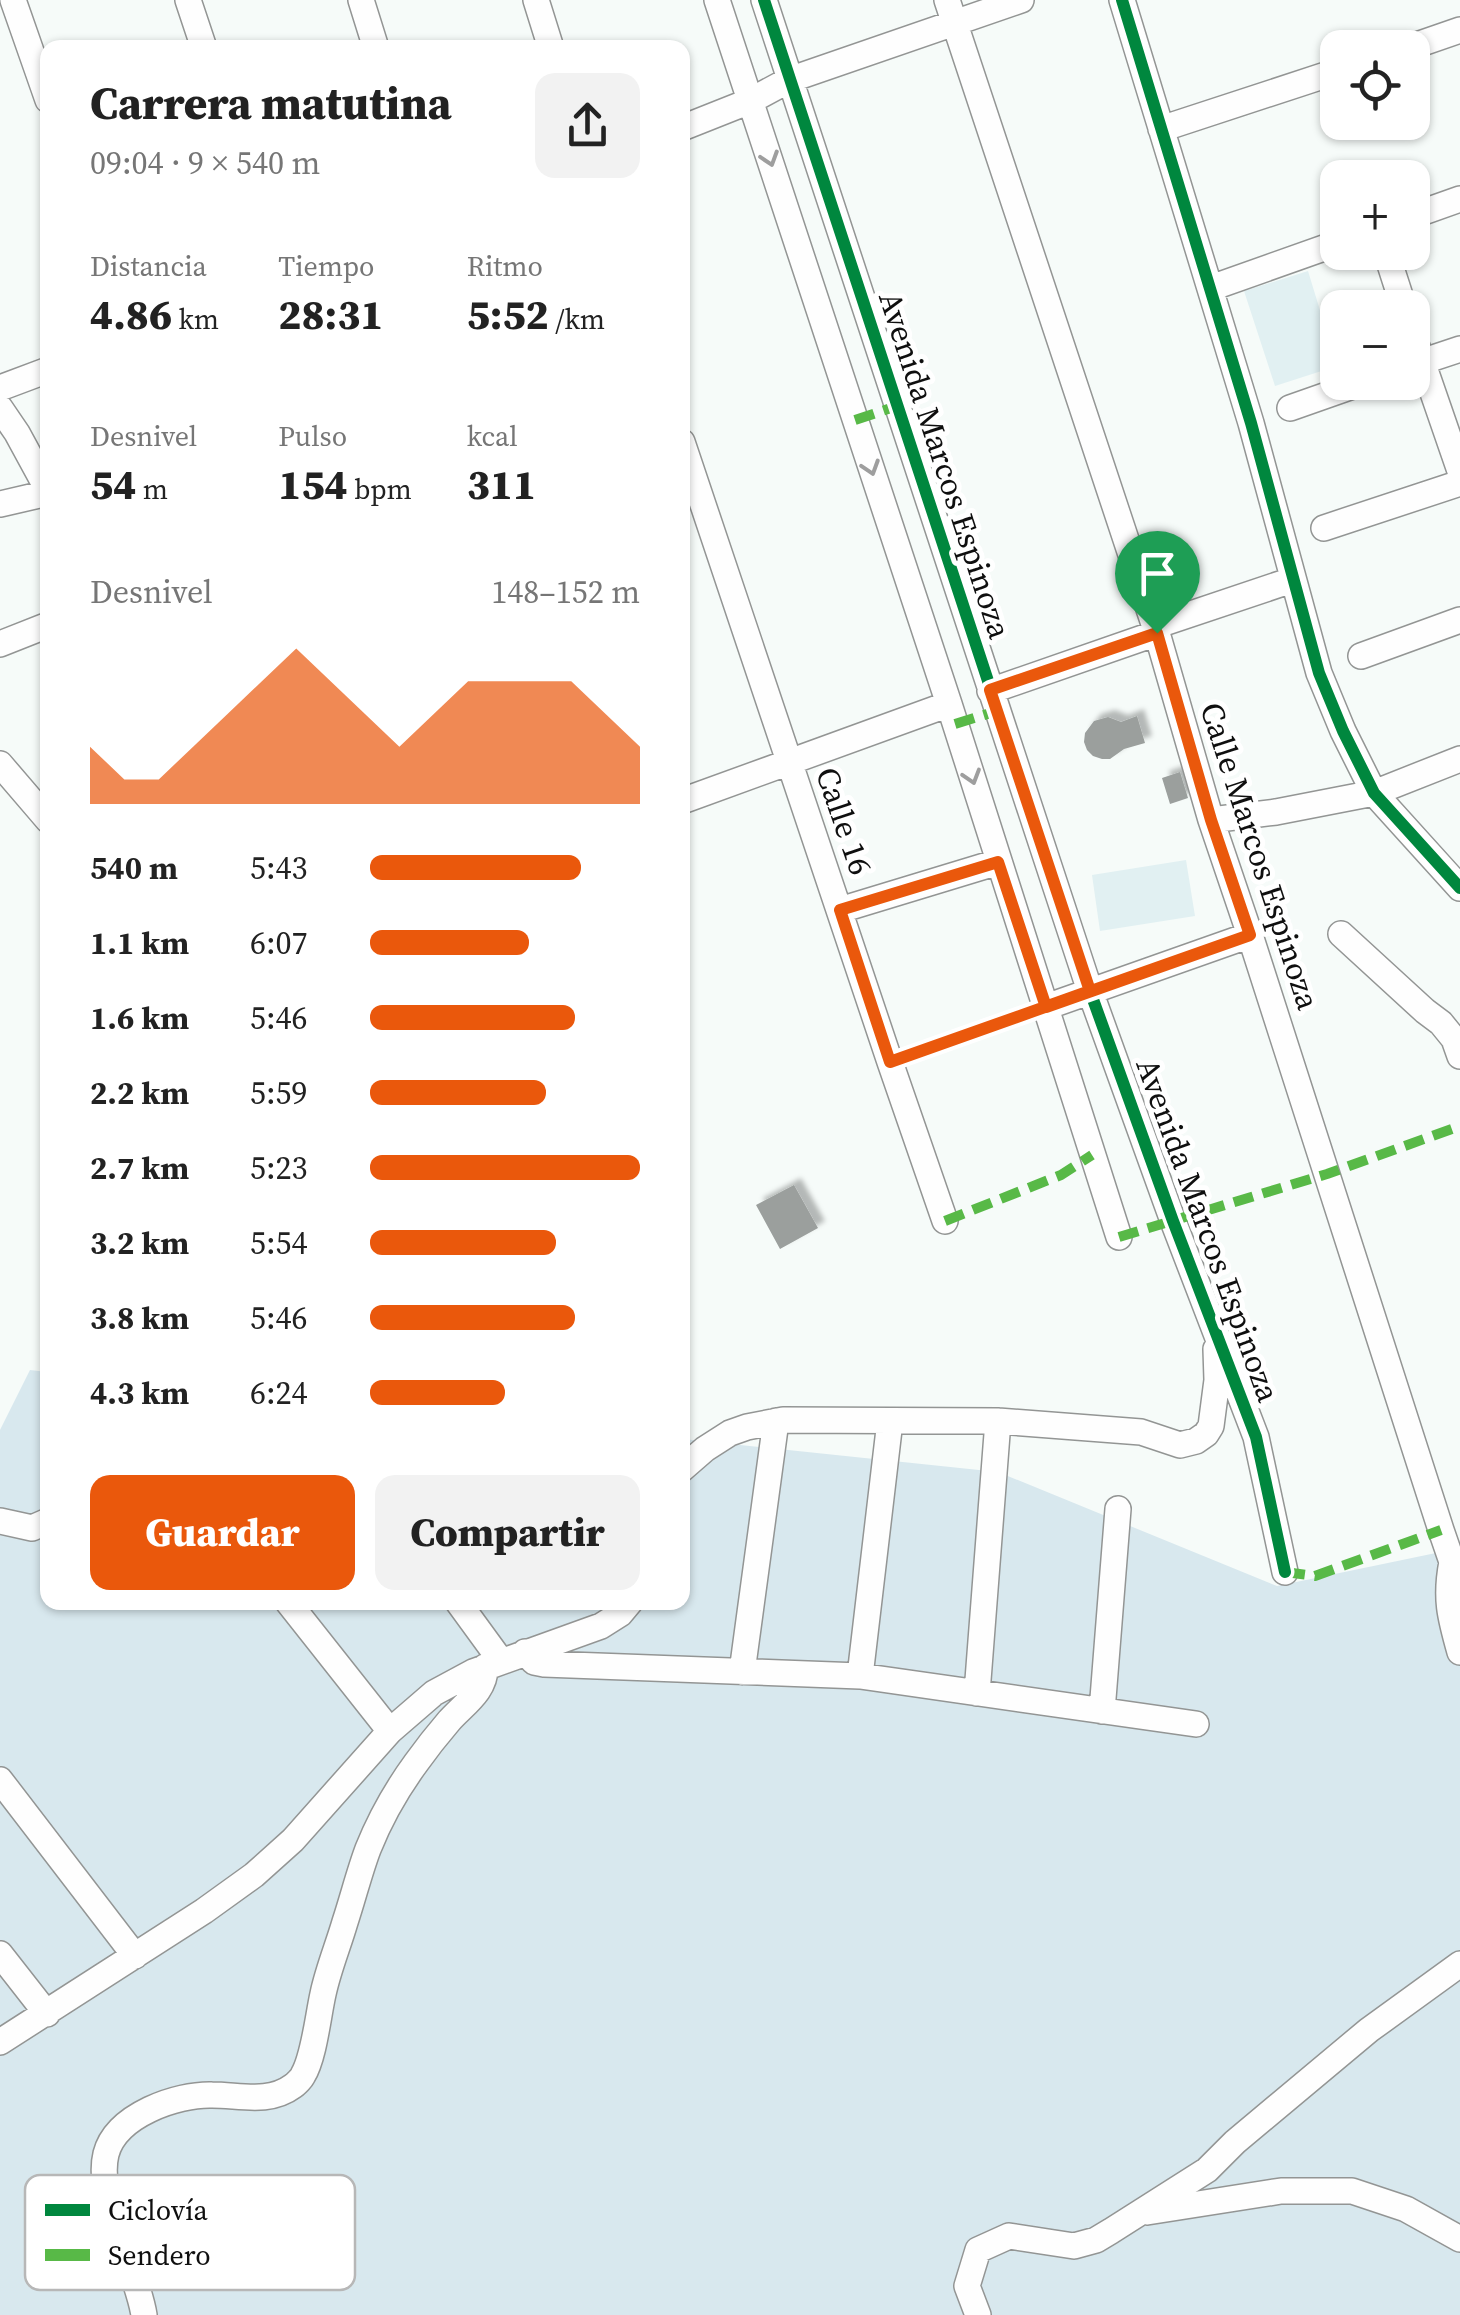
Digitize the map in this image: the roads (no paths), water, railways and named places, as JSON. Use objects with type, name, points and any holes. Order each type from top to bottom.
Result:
[{"type":"street","points":[[188,0],[201,40]]},
{"type":"street","points":[[360,0],[373,40]]},
{"type":"street","points":[[536,0],[549,40]]},
{"type":"street","points":[[718,0],[1119,1237]]},
{"type":"street","name":"Avenida Marcos Espinoza","points":[[764,0],[1090,991],[1256,1437],[1285,1572]]},
{"type":"street","points":[[690,125],[951,11],[1021,0]]},
{"type":"street","points":[[1122,0],[1251,423],[1319,673],[1374,793],[1460,888]]},
{"type":"street","points":[[9,6],[40,81]]},
{"type":"street","name":"Calle Marcos Espinoza","points":[[951,11],[1156,630],[1211,820],[1450,1527],[1456,1566]]},
{"type":"street","points":[[1430,40],[1460,30]]},
{"type":"street","points":[[1161,130],[1320,77]]},
{"type":"street","points":[[1430,210],[1460,199]]},
{"type":"street","points":[[1211,288],[1320,249]]},
{"type":"street","points":[[1430,359],[1460,348]]},
{"type":"street","points":[[0,388],[40,373]]},
{"type":"street","points":[[1430,395],[1460,471]]},
{"type":"street","points":[[1290,408],[1320,397]]},
{"type":"street","points":[[0,408],[40,476]]},
{"type":"street","name":"Calle 16","points":[[690,466],[945,1221]]},
{"type":"street","points":[[1324,528],[1460,483]]},
{"type":"street","points":[[0,504],[40,493]]},
{"type":"street","points":[[990,690],[1292,580]]},
{"type":"street","points":[[1362,656],[1460,620]]},
{"type":"street","points":[[0,644],[40,627]]},
{"type":"street","points":[[690,798],[949,704]]},
{"type":"street","points":[[1211,820],[1374,793],[1460,759]]},
{"type":"street","points":[[0,764],[40,811]]},
{"type":"street","points":[[840,910],[998,862]]},
{"type":"street","points":[[1341,934],[1441,1023],[1460,1056]]},
{"type":"street","points":[[1046,1007],[1250,935]]},
{"type":"street","points":[[690,1462],[730,1434],[776,1422],[998,1422],[1141,1432],[1180,1445],[1196,1441],[1206,1434],[1214,1416],[1214,1330]]},
{"type":"street","points":[[860,1676],[890,1421]]},
{"type":"street","points":[[742,1672],[776,1422]]},
{"type":"street","points":[[977,1692],[998,1422]]},
{"type":"street","points":[[1102,1710],[1118,1510]]},
{"type":"street","points":[[0,1521],[32,1528],[40,1524]]},
{"type":"street","points":[[1456,1566],[1447,1590],[1460,1652]]},
{"type":"street","points":[[294,1610],[390,1731]]},
{"type":"street","points":[[464,1610],[504,1660]]},
{"type":"street","points":[[0,2042],[229,1894],[274,1858],[390,1731],[434,1693],[504,1660],[601,1626],[623,1610]]},
{"type":"street","points":[[106,2175],[110,2144],[136,2116],[162,2104],[208,2094],[259,2098],[276,2095],[294,2086],[304,2074],[324,1990],[381,1822],[413,1766],[476,1693],[486,1675],[504,1660],[860,1676],[1196,1724]]},
{"type":"street","points":[[0,1780],[135,1956]]},
{"type":"street","points":[[0,1954],[46,2014]]},
{"type":"street","points":[[978,2315],[967,2286],[978,2250],[1009,2236],[1074,2246],[1096,2240],[1206,2170],[1368,2030],[1460,1964]]},
{"type":"street","points":[[1137,2214],[1281,2191],[1352,2191],[1406,2209],[1460,2240]]},
{"type":"street","points":[[140,2290],[144,2315]]}]
